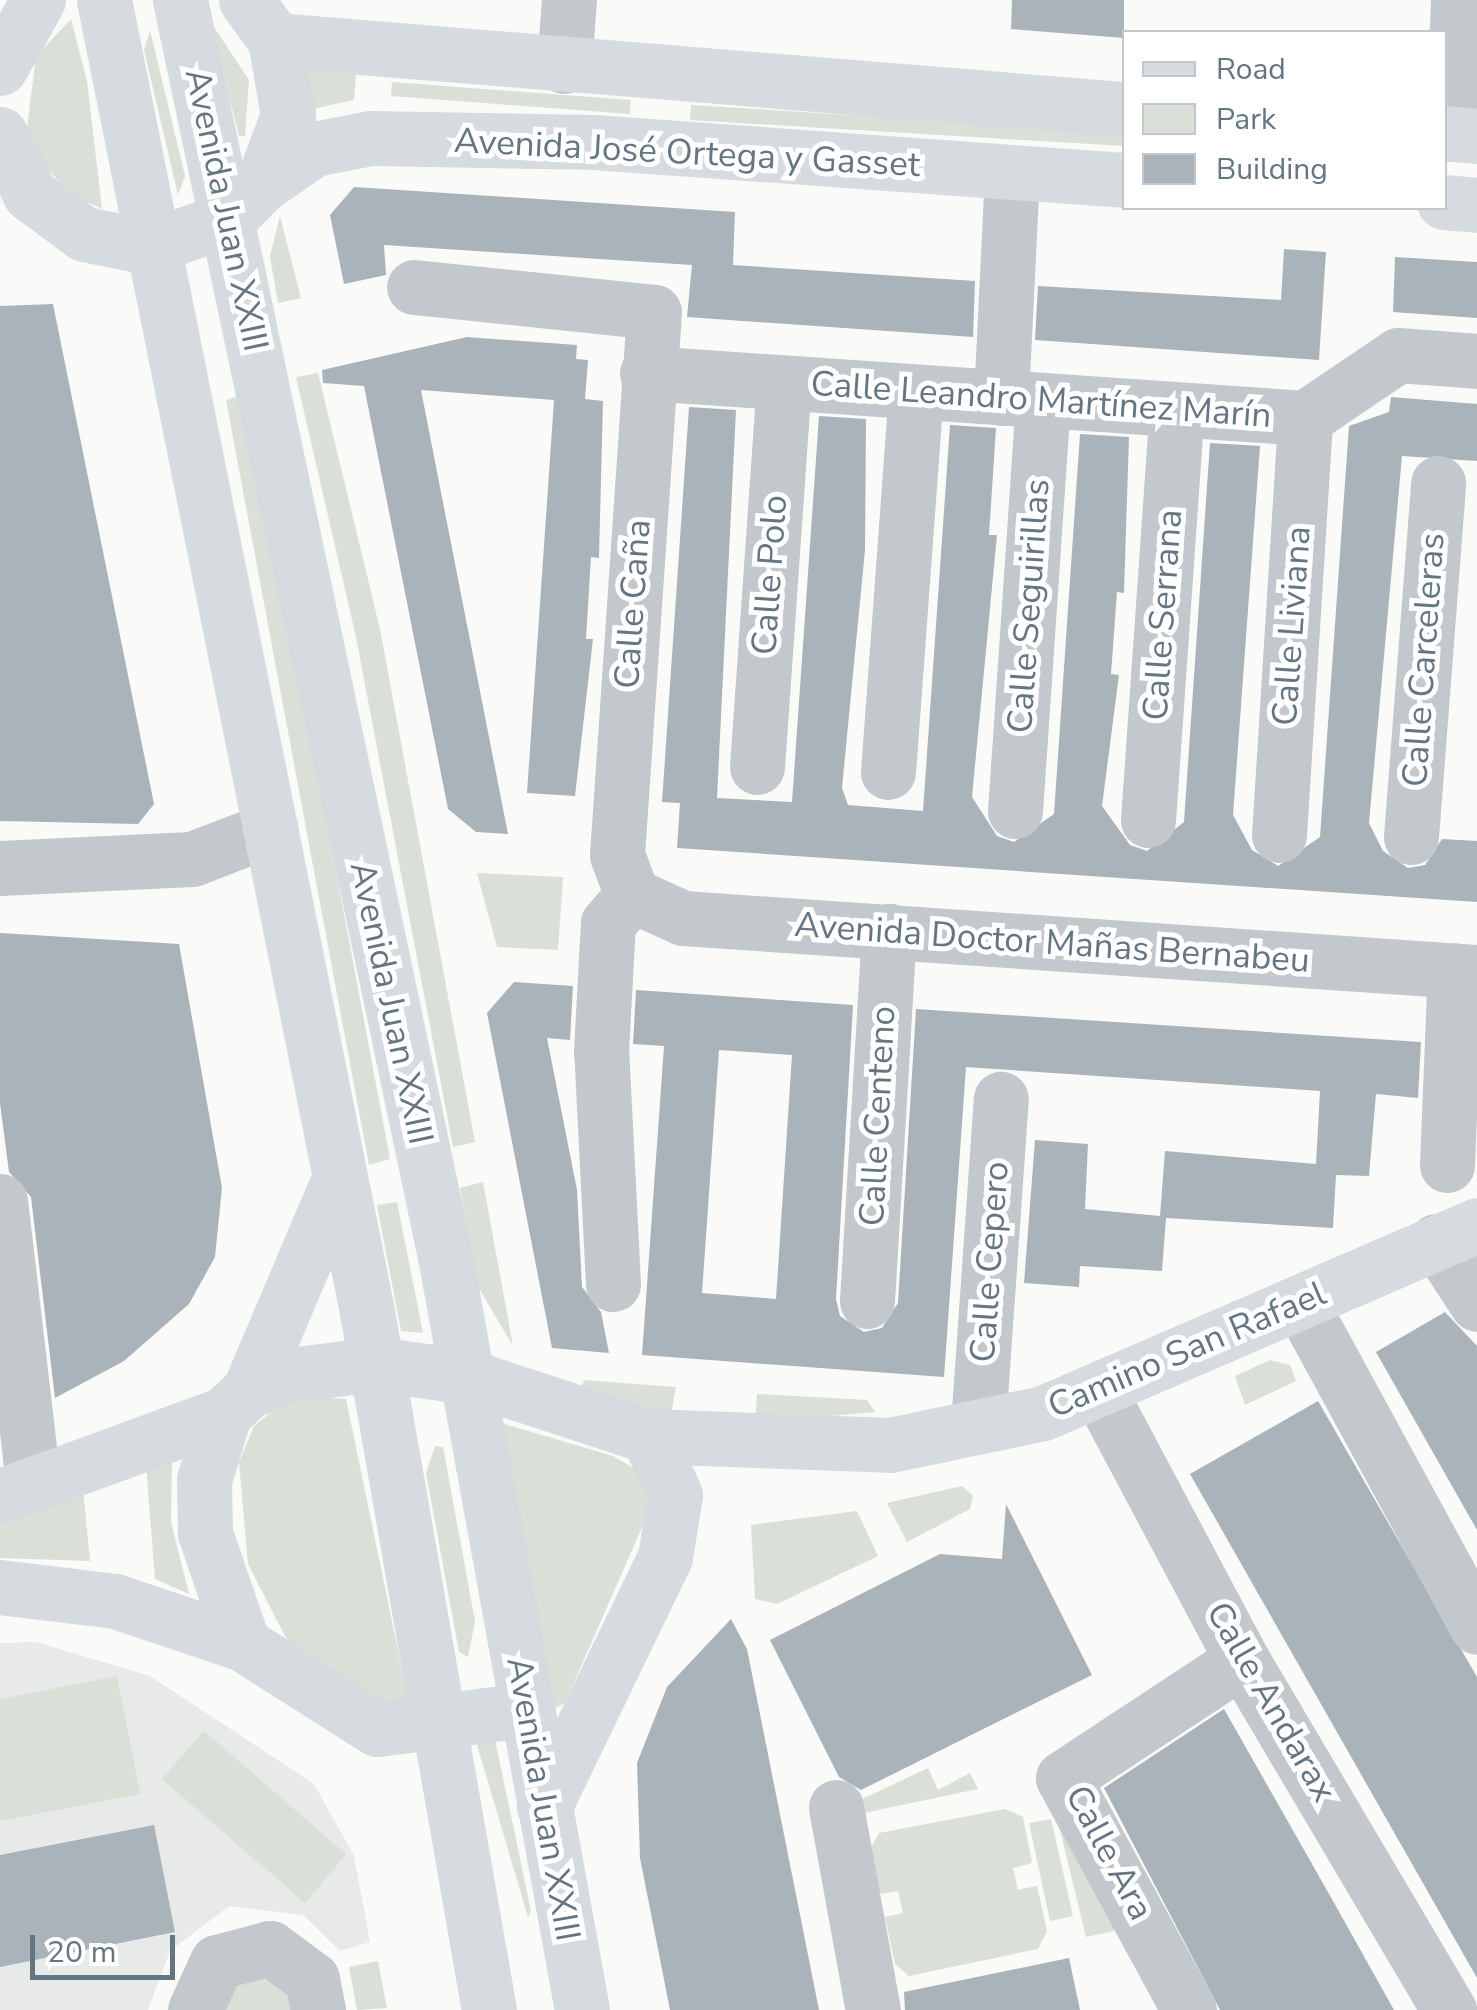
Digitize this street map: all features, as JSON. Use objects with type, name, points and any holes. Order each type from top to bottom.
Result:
[{"type":"main road","points":[[104,0],[150,246],[270,829],[336,1186],[376,1364],[435,1727],[489,2010]]},
{"type":"main road","name":"Avenida Juan XXIII","points":[[180,0],[245,202],[469,1377],[525,1710],[582,2010]]},
{"type":"main road","points":[[0,68],[23,6]]},
{"type":"main road","points":[[245,202],[288,115],[260,20]]},
{"type":"main road","name":"Avenida José Ortega y Gasset","points":[[260,20],[564,66],[1122,110]]},
{"type":"main road","points":[[0,134],[30,194],[84,234],[150,246]]},
{"type":"main road","name":"Avenida José Ortega y Gasset","points":[[150,246],[245,202],[314,149],[371,138],[593,142],[1122,180]]},
{"type":"main road","points":[[1447,202],[1477,204]]},
{"type":"main road","points":[[243,1644],[205,1533],[204,1480],[336,1186]]},
{"type":"main road","name":"Camino San Rafael","points":[[236,1402],[288,1375],[376,1364],[469,1377],[648,1436],[823,1448],[978,1425],[1099,1391],[1457,1233]]},
{"type":"main road","points":[[16,1490],[236,1402]]},
{"type":"main road","points":[[544,1807],[665,1557],[675,1495],[648,1436]]},
{"type":"main road","points":[[0,1587],[115,1601],[243,1644],[376,1729],[435,1727],[525,1710]]},
{"type":"street","points":[[564,66],[570,0]]},
{"type":"street","points":[[1458,0],[1458,135]]},
{"type":"street","name":"Calle Seguirillas","points":[[1012,172],[1022,399],[1015,811]]},
{"type":"street","name":"Calle Caña","points":[[414,287],[654,312],[618,855],[632,895]]},
{"type":"street","name":"Calle Leandro Martínez Marín","points":[[647,374],[1305,418],[1398,355],[1477,361]]},
{"type":"street","name":"Calle Polo","points":[[757,766],[784,383]]},
{"type":"street","points":[[888,772],[916,392]]},
{"type":"street","name":"Calle Serrana","points":[[1148,820],[1177,410]]},
{"type":"street","name":"Calle Liviana","points":[[1279,835],[1305,418]]},
{"type":"street","name":"Calle Carceleras","points":[[1411,837],[1438,482]]},
{"type":"street","points":[[0,868],[192,860],[270,829]]},
{"type":"street","points":[[614,1284],[601,1051],[608,922],[632,895]]},
{"type":"street","name":"Avenida Doctor Mañas Bernabeu","points":[[632,895],[683,918],[1466,971]]},
{"type":"street","name":"Calle Centeno","points":[[867,1301],[889,931]]},
{"type":"street","points":[[1447,1165],[1466,971]]},
{"type":"street","name":"Calle Cepero","points":[[978,1425],[1001,1099]]},
{"type":"street","points":[[0,1201],[16,1490]]},
{"type":"street","points":[[1457,1233],[1477,1304]]},
{"type":"street","points":[[1300,1302],[1477,1626]]},
{"type":"street","name":"Calle Andarax","points":[[1099,1391],[1242,1660],[1448,2010]]},
{"type":"street","name":"Calle Ara","points":[[1189,2010],[1063,1778],[1242,1660]]},
{"type":"street","points":[[836,1806],[873,2010]]},
{"type":"street","points":[[196,2010],[217,1962],[270,1948],[312,1979],[318,2010]]},
{"type":"shaded area","points":[[36,1642],[150,1676],[314,1784],[354,1856],[370,1942],[340,1951],[303,1915],[229,1906],[170,1951],[148,2010],[0,2010],[0,1643]]},
{"type":"green space","points":[[71,19],[87,81],[102,209],[72,195],[41,162],[27,128],[36,56]]},
{"type":"green space","points":[[210,21],[249,80],[245,136],[239,136]]},
{"type":"green space","points":[[150,30],[185,176],[178,195],[144,50]]},
{"type":"green space","points":[[305,60],[356,72],[354,100],[312,109]]},
{"type":"green space","points":[[392,82],[631,100],[630,114],[391,96]]},
{"type":"green space","points":[[691,105],[1122,132],[1122,146],[690,120]]},
{"type":"green space","points":[[280,216],[301,298],[278,303],[270,256]]},
{"type":"green space","points":[[318,373],[380,629],[475,1142],[453,1147],[356,637],[296,377]]},
{"type":"green space","points":[[236,397],[286,604],[390,1159],[369,1165],[226,400]]},
{"type":"green space","points":[[477,873],[563,877],[558,950],[497,947]]},
{"type":"green space","points":[[483,1182],[513,1346],[476,1283],[460,1188]]},
{"type":"green space","points":[[397,1202],[423,1333],[401,1331],[377,1205]]},
{"type":"green space","points":[[1270,1360],[1290,1365],[1296,1381],[1245,1405],[1235,1376]]},
{"type":"green space","points":[[584,1380],[676,1387],[671,1414],[580,1391]]},
{"type":"green space","points":[[757,1394],[867,1400],[875,1412],[755,1423]]},
{"type":"green space","points":[[314,1397],[346,1399],[408,1699],[380,1704],[334,1685],[286,1638],[248,1564],[239,1462],[254,1426],[280,1405]]},
{"type":"green space","points":[[501,1423],[613,1456],[635,1469],[650,1509],[565,1703],[555,1708]]},
{"type":"green space","points":[[435,1446],[443,1447],[475,1621],[468,1657],[459,1652],[426,1473]]},
{"type":"green space","points":[[172,1461],[171,1522],[189,1594],[155,1579],[146,1464]]},
{"type":"green space","points":[[962,1486],[973,1496],[970,1509],[907,1542],[887,1503]]},
{"type":"green space","points":[[83,1488],[90,1561],[0,1558],[0,1522]]},
{"type":"green space","points":[[857,1511],[878,1556],[777,1604],[755,1599],[751,1525]]},
{"type":"green space","points":[[117,1676],[140,1794],[0,1821],[0,1699]]},
{"type":"green space","points":[[493,1730],[531,1911],[528,1917],[477,1745]]},
{"type":"green space","points":[[204,1731],[346,1854],[305,1903],[162,1779]]},
{"type":"green space","points":[[928,1768],[938,1790],[970,1773],[978,1789],[859,1814],[858,1801]]},
{"type":"green space","points":[[1052,1797],[1133,1927],[1086,1937]]},
{"type":"green space","points":[[1005,1809],[1023,1817],[1032,1863],[1013,1868],[1018,1890],[1037,1886],[1047,1931],[1038,1949],[909,1976],[895,1964],[885,1917],[903,1913],[898,1891],[880,1894],[870,1849],[879,1833]]},
{"type":"green space","points":[[1051,1819],[1073,1916],[1050,1921],[1029,1823]]},
{"type":"green space","points":[[378,1961],[387,2008],[357,2010],[349,1967]]},
{"type":"green space","points":[[279,1971],[298,2010],[216,2010],[220,1986]]},
{"type":"building","points":[[1012,0],[1124,0],[1122,38],[1011,29]]},
{"type":"building","points":[[354,187],[735,212],[733,265],[975,281],[973,337],[687,317],[692,265],[384,245],[386,275],[344,284],[330,215]]},
{"type":"building","points":[[1284,249],[1326,252],[1319,360],[1035,340],[1038,286],[1281,300]]},
{"type":"building","points":[[1395,257],[1477,262],[1477,318],[1393,312]]},
{"type":"building","points":[[53,304],[154,804],[138,824],[0,821],[0,306]]},
{"type":"building","points":[[467,337],[577,345],[576,359],[588,360],[585,399],[603,401],[599,558],[591,557],[586,639],[593,639],[575,796],[527,793],[554,400],[421,390],[508,834],[476,832],[448,809],[364,386],[323,383],[322,370]]},
{"type":"building","points":[[1391,397],[1477,404],[1477,461],[1402,456],[1369,823],[1383,851],[1408,868],[1425,865],[1442,839],[1477,841],[1477,902],[677,848],[680,803],[662,802],[689,407],[736,410],[717,798],[792,802],[819,416],[866,419],[865,550],[842,788],[848,805],[923,811],[950,425],[996,428],[989,535],[997,535],[972,797],[997,836],[1014,842],[1054,814],[1080,434],[1129,437],[1124,593],[1117,592],[1111,674],[1119,675],[1102,806],[1130,845],[1147,851],[1184,822],[1210,443],[1260,446],[1233,815],[1252,850],[1278,866],[1320,837],[1349,426],[1389,412]]},
{"type":"building","points":[[0,933],[179,944],[222,1188],[215,1257],[189,1304],[124,1361],[55,1398],[31,1197],[9,1172],[0,1103]]},
{"type":"building","points":[[514,982],[573,986],[570,1040],[547,1038],[577,1190],[582,1287],[601,1312],[609,1353],[552,1348],[487,1013]]},
{"type":"building","points":[[636,990],[853,1005],[836,1299],[840,1316],[864,1332],[882,1328],[898,1303],[916,1009],[1421,1042],[1418,1098],[1376,1094],[1369,1176],[1336,1175],[1333,1228],[1166,1218],[1162,1271],[1080,1266],[1079,1287],[1024,1283],[1035,1140],[1088,1144],[1085,1209],[1160,1216],[1165,1151],[1316,1164],[1320,1091],[966,1067],[944,1377],[642,1355],[664,1046],[633,1044]],"holes":[[[719,1050],[792,1055],[776,1299],[702,1293]]]},
{"type":"building","points":[[1445,1312],[1477,1346],[1477,1530],[1376,1352]]},
{"type":"building","points":[[1318,1401],[1477,1677],[1477,1978],[1190,1474]]},
{"type":"building","points":[[1006,1504],[1092,1675],[861,1790],[839,1777],[770,1640],[940,1554],[1002,1559]]},
{"type":"building","points":[[731,1619],[747,1649],[819,2010],[670,2010],[640,1858],[637,1763],[667,1687]]},
{"type":"building","points":[[1224,1709],[1394,2010],[1220,2010],[1104,1788]]},
{"type":"building","points":[[154,1825],[175,1932],[0,1967],[0,1855]]},
{"type":"building","points":[[1069,1958],[1080,2010],[905,2010],[904,1992]]}]
